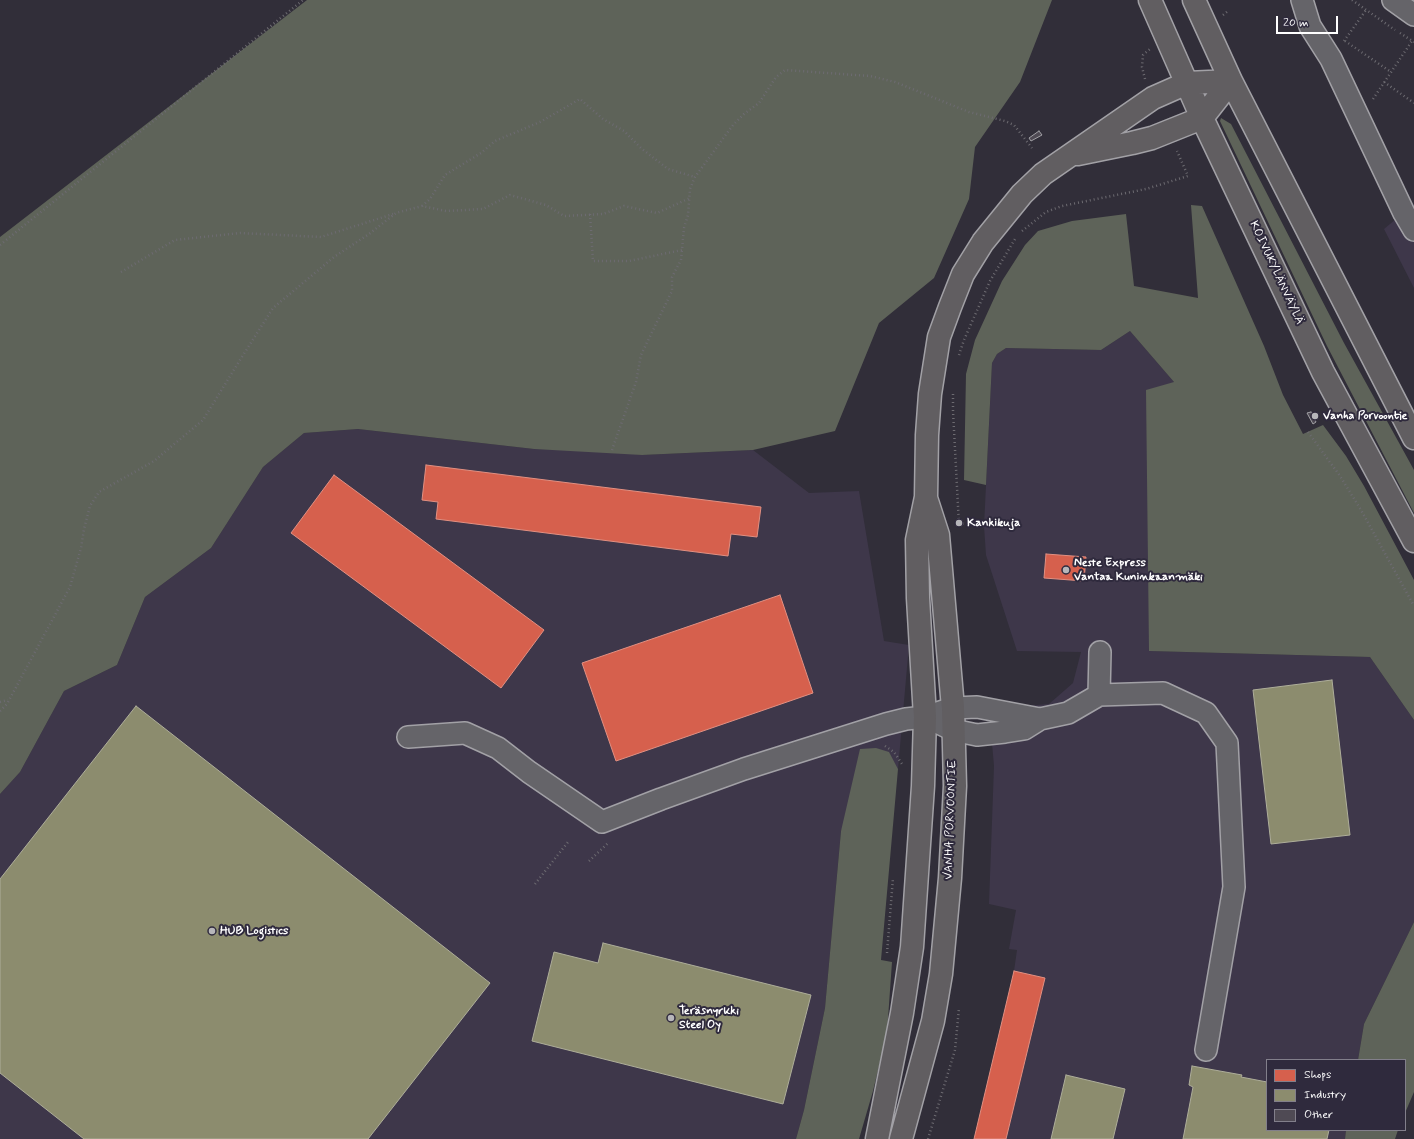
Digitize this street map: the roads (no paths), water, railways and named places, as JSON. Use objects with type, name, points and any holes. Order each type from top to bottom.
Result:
[{"type":"main road","name":"KOIVUKYLÄNVÄYLÄ","points":[[1150,0],[1202,118],[1323,372],[1414,541]]},
{"type":"main road","points":[[1194,0],[1231,81],[1414,438]]},
{"type":"main road","name":"VANHA PORVOONTIE","points":[[877,1139],[902,1013],[912,947],[923,786],[925,717],[918,598],[917,540],[926,498],[927,435],[930,394],[939,337],[950,306],[964,274],[983,242],[1022,194],[1043,174],[1153,98],[1187,84],[1231,81]]},
{"type":"main road","name":"VANHA PORVOONTIE","points":[[1069,156],[1145,139],[1168,132],[1202,118],[1231,81]]},
{"type":"main road","name":"VANHA PORVOONTIE","points":[[901,1139],[933,1021],[941,974],[950,878],[955,786],[953,708],[938,535],[926,498]]},
{"type":"street","points":[[1302,0],[1310,26],[1331,60],[1404,214],[1414,230]]},
{"type":"street","points":[[1392,0],[1414,15]]},
{"type":"street","points":[[1099,695],[1100,652]]},
{"type":"street","points":[[925,717],[953,730],[977,735],[1024,729],[1040,719],[1068,713],[1099,695],[1163,693],[1206,713],[1227,743],[1234,887],[1206,1050]]},
{"type":"street","points":[[408,737],[465,733],[498,748],[529,772],[602,822],[744,769],[906,719],[925,717],[953,708],[977,707],[1040,719]]},
{"type":"place","name":"Vanha Porvoontie","points":[[1315,416]]},
{"type":"place","name":"Kankikuja","points":[[959,523]]},
{"type":"place","name":"Neste Express Vantaa Kuninkaanmäki","points":[[1066,570]]},
{"type":"place","name":"HUB Logistics","points":[[212,931]]},
{"type":"place","name":"Teräsnyrkki Steel Oy","points":[[671,1018]]}]
